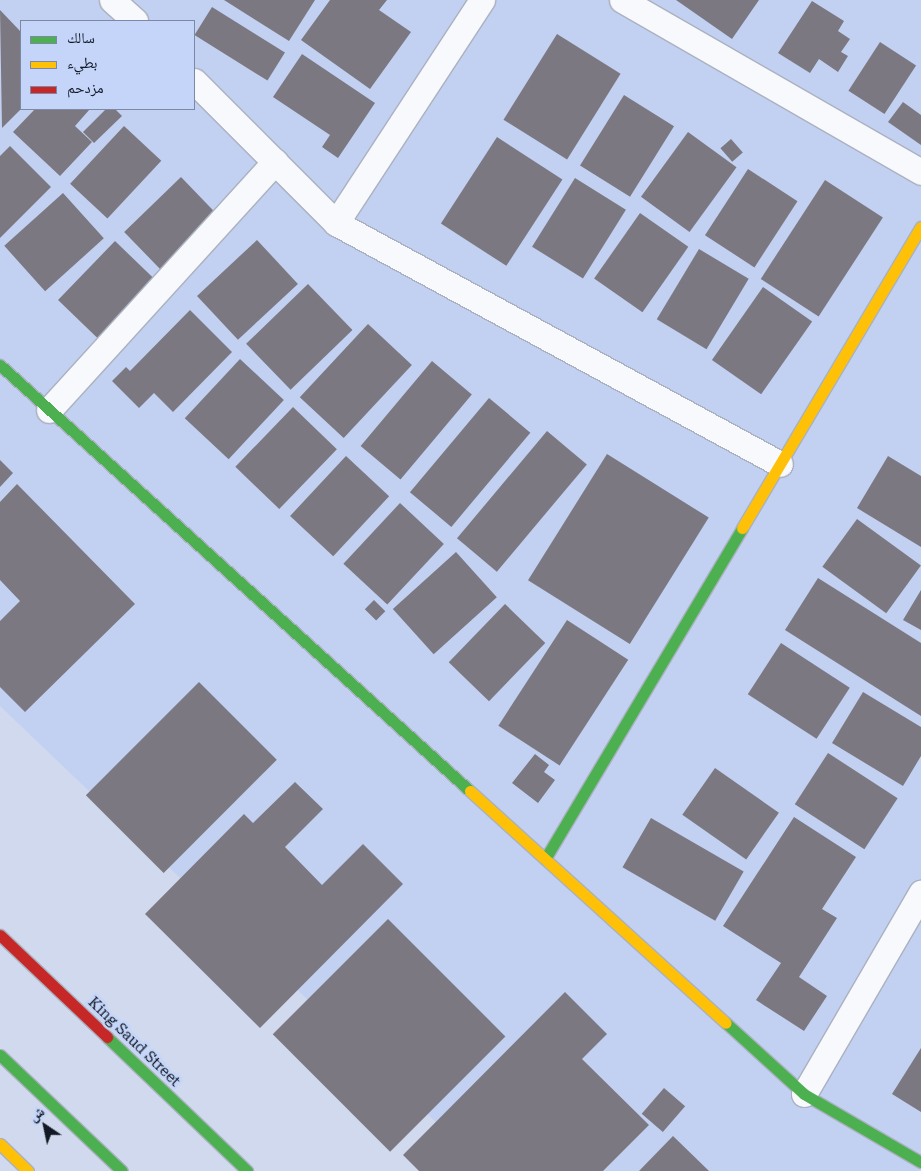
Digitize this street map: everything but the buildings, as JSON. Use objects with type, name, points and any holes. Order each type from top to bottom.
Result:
[{"type":"main road","points":[[545,859],[921,227]]},
{"type":"main road","points":[[0,366],[804,1094],[921,1162]]},
{"type":"main road","name":"King Saud Street","points":[[0,935],[247,1171]]},
{"type":"main road","points":[[0,1055],[122,1171]]},
{"type":"main road","points":[[0,1144],[28,1171]]},
{"type":"street","points":[[336,223],[482,0]]},
{"type":"street","points":[[622,0],[921,172]]},
{"type":"street","points":[[195,82],[336,223],[780,464]]},
{"type":"street","points":[[49,410],[275,162]]},
{"type":"street","points":[[804,1094],[921,893]]},
{"type":"shaded area","points":[[0,0],[921,0],[921,1171],[487,1171],[0,706]]},
{"type":"traffic: fast","points":[[0,365],[470,791]]},
{"type":"traffic: fast","points":[[545,859],[742,528]]},
{"type":"traffic: fast","points":[[726,1023],[804,1094],[921,1162]]},
{"type":"traffic: fast","points":[[107,1037],[247,1171]]},
{"type":"traffic: fast","points":[[0,1055],[122,1171]]},
{"type":"traffic: slow","points":[[742,528],[921,227]]},
{"type":"traffic: slow","points":[[470,791],[726,1023]]},
{"type":"traffic: slow","points":[[0,1144],[28,1171]]},
{"type":"traffic: jam","points":[[0,935],[107,1037]]}]
